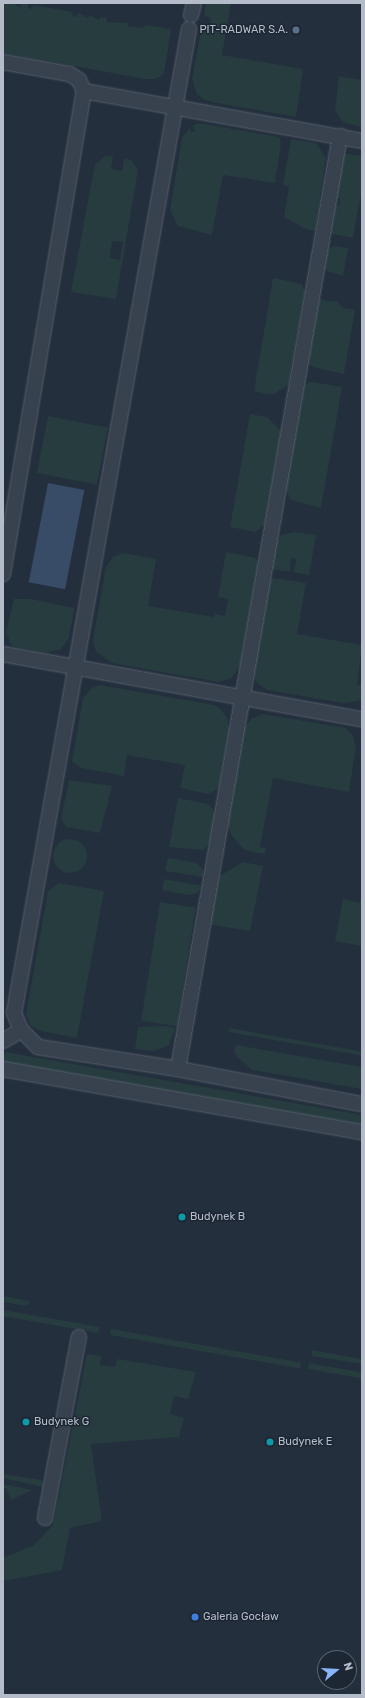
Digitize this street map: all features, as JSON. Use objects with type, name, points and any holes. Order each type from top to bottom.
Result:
[{"type":"lane","points":[[189,29],[74,667],[14,1013],[21,1030],[38,1047],[178,1069],[362,1104]]},
{"type":"lane","points":[[3,62],[70,74],[79,80],[84,91],[3,574]]},
{"type":"lane","points":[[84,91],[176,106],[288,129],[340,136],[362,141]]},
{"type":"lane","points":[[178,1069],[340,136]]},
{"type":"lane","points":[[3,654],[243,699],[362,719]]},
{"type":"lane","points":[[3,1040],[21,1030]]},
{"type":"lane","points":[[3,1069],[362,1132]]},
{"type":"lane","points":[[45,1518],[79,1337]]},
{"type":"green space","points":[[3,3],[17,3],[16,6],[21,7],[22,3],[28,4],[28,8],[32,9],[33,5],[73,12],[72,16],[77,17],[78,13],[88,18],[89,15],[99,20],[100,17],[107,18],[106,22],[128,23],[128,26],[144,28],[145,25],[171,29],[164,74],[155,79],[145,79],[3,53]]},
{"type":"green space","points":[[206,3],[231,3],[222,55],[303,69],[296,117],[217,103],[205,100],[197,94],[192,79],[201,31],[209,32],[211,18],[204,16]]},
{"type":"green space","points":[[339,76],[362,80],[362,127],[343,122],[335,111]]},
{"type":"green space","points":[[199,123],[279,137],[281,143],[275,183],[223,175],[212,235],[178,226],[170,210],[182,137],[190,128],[191,132],[195,132],[193,126]]},
{"type":"green space","points":[[291,139],[316,143],[326,158],[315,231],[306,229],[284,217],[289,187],[283,185]]},
{"type":"green space","points":[[341,153],[362,156],[362,186],[353,238],[327,233],[332,204],[339,205],[340,199],[333,198]]},
{"type":"green space","points":[[106,156],[113,156],[111,169],[122,171],[124,158],[131,160],[138,170],[116,299],[71,292],[95,164]],"holes":[[[112,241],[123,242],[120,260],[110,258]]]},
{"type":"green space","points":[[334,246],[348,248],[343,276],[322,269],[327,250]]},
{"type":"green space","points":[[273,278],[302,284],[305,290],[288,385],[274,394],[267,394],[254,391]]},
{"type":"green space","points":[[316,299],[338,302],[343,308],[355,310],[344,374],[313,367],[308,363],[306,357]]},
{"type":"green space","points":[[312,382],[342,387],[321,508],[291,500],[285,488],[304,384]]},
{"type":"green space","points":[[250,414],[267,417],[281,431],[265,523],[256,532],[230,527]]},
{"type":"green space","points":[[48,416],[108,428],[97,485],[37,473]]},
{"type":"green space","points":[[294,532],[316,535],[309,575],[293,572],[297,559],[291,558],[290,572],[270,569],[277,541],[282,535]]},
{"type":"green space","points":[[226,552],[256,558],[258,564],[240,667],[231,678],[219,682],[112,663],[96,652],[93,640],[106,567],[113,557],[123,553],[156,559],[148,606],[214,617],[215,614],[225,616],[228,599],[218,597]]},
{"type":"green space","points":[[274,578],[306,583],[297,634],[362,645],[357,685],[362,686],[362,698],[358,701],[343,703],[267,690],[256,682],[252,670],[268,580]]},
{"type":"green space","points":[[14,599],[31,599],[74,608],[69,638],[61,649],[47,653],[12,646],[6,633]]},
{"type":"green space","points":[[100,685],[214,705],[220,708],[228,720],[229,729],[219,788],[208,794],[180,788],[185,765],[127,755],[124,776],[82,768],[72,762],[83,698],[92,688]]},
{"type":"green space","points":[[263,714],[346,728],[352,734],[356,746],[349,792],[273,778],[260,847],[266,848],[265,854],[244,850],[232,836],[226,820],[241,733],[251,719]]},
{"type":"green space","points":[[69,780],[112,786],[100,833],[66,827],[61,819]]},
{"type":"green space","points":[[178,798],[208,804],[213,809],[215,814],[210,843],[203,850],[169,847]]},
{"type":"green space","points":[[67,839],[73,839],[82,844],[86,850],[86,862],[82,868],[73,873],[67,873],[58,868],[53,859],[53,853],[58,844]]},
{"type":"green space","points":[[168,858],[197,863],[203,869],[203,877],[165,871]]},
{"type":"green space","points":[[243,862],[263,866],[250,931],[207,924],[218,877]]},
{"type":"green space","points":[[164,879],[202,886],[197,893],[189,895],[162,890]]},
{"type":"green space","points":[[59,883],[104,891],[77,1038],[41,1031],[31,1026],[26,1014],[48,891]]},
{"type":"green space","points":[[362,893],[362,946],[335,941],[343,899],[360,903]]},
{"type":"green space","points":[[160,902],[196,908],[177,1026],[141,1021]]},
{"type":"green space","points":[[166,1026],[175,1028],[169,1045],[154,1051],[135,1049],[138,1027]]},
{"type":"green space","points":[[229,1028],[362,1051],[361,1055],[228,1032]]},
{"type":"green space","points":[[236,1045],[362,1067],[362,1089],[252,1070],[237,1057],[234,1052]]},
{"type":"green space","points":[[5,1052],[362,1115],[361,1126],[3,1063]]},
{"type":"green space","points":[[3,1296],[29,1301],[29,1303],[26,1306],[3,1302]]},
{"type":"green space","points":[[3,1310],[100,1327],[98,1333],[3,1316]]},
{"type":"green space","points":[[111,1329],[301,1363],[300,1368],[110,1335]]},
{"type":"green space","points":[[312,1350],[362,1359],[362,1364],[312,1356]]},
{"type":"green space","points":[[87,1354],[101,1356],[100,1365],[115,1367],[117,1359],[196,1372],[188,1399],[174,1396],[170,1414],[184,1418],[179,1437],[91,1444],[102,1521],[70,1528],[62,1570],[3,1581],[3,1558],[34,1545],[53,1525]]},
{"type":"green space","points":[[309,1363],[362,1372],[361,1378],[308,1369]]},
{"type":"green space","points":[[3,1474],[36,1479],[43,1481],[44,1485],[43,1487],[3,1478]]},
{"type":"green space","points":[[3,1484],[32,1490],[11,1500],[6,1488],[3,1488]]},
{"type":"water","points":[[48,483],[84,490],[65,589],[29,582]]},
{"type":"place","name":"PIT-RADWAR S.A.","points":[[296,30]]},
{"type":"place","name":"Budynek B","points":[[182,1217]]},
{"type":"place","name":"Budynek G","points":[[26,1422]]},
{"type":"place","name":"Budynek E","points":[[270,1442]]},
{"type":"place","name":"Galeria Gocław","points":[[195,1617]]}]
